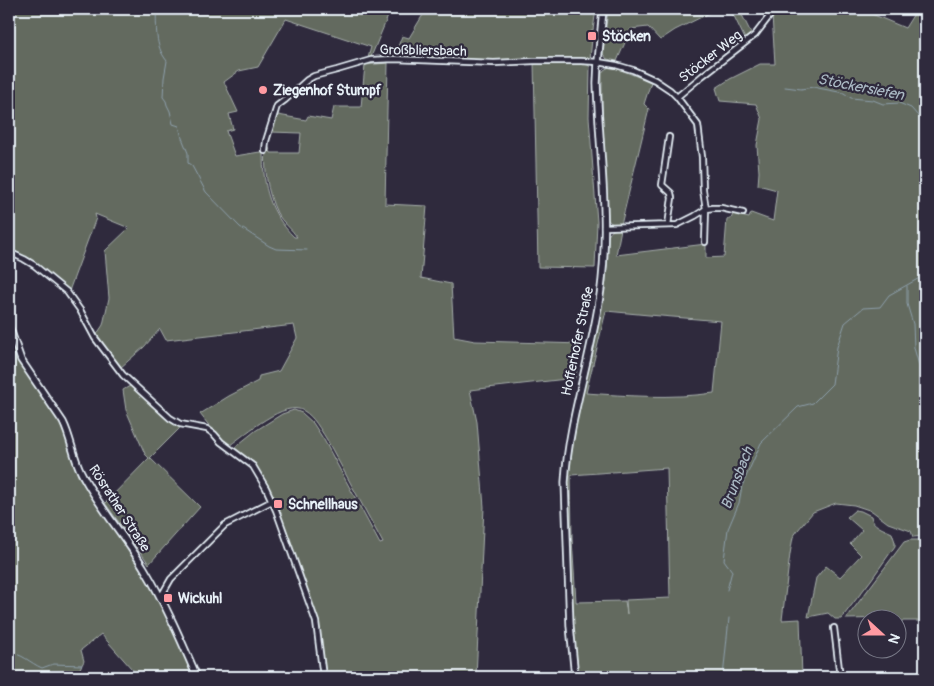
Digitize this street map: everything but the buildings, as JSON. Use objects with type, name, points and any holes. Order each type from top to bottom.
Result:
[{"type":"street","name":"Hofferhofer Straße","points":[[575,677],[571,644],[565,482],[566,461],[574,416],[598,308],[604,264],[598,111],[598,62],[603,9]]},
{"type":"street","name":"Stöcker Weg","points":[[677,97],[755,35],[775,9]]},
{"type":"street","name":"Großbliersbach","points":[[265,151],[266,141],[277,106],[314,76],[371,60],[394,59],[494,63],[534,61],[598,62]]},
{"type":"street","points":[[598,62],[633,70],[655,80],[677,97],[698,128],[702,164],[702,190],[706,209],[705,242]]},
{"type":"street","points":[[668,225],[672,193],[662,185],[669,137]]},
{"type":"street","points":[[604,227],[677,225],[706,209],[721,208],[744,213]]},
{"type":"street","points":[[9,252],[34,265],[67,292],[80,310],[95,338],[123,376],[170,418],[180,424],[207,429],[220,442],[253,466],[259,474],[272,501],[316,622],[323,677]]},
{"type":"street","name":"Rösrather Straße","points":[[9,326],[21,360],[63,422],[82,475],[143,566],[160,596],[197,677]]},
{"type":"street","points":[[160,596],[171,579],[225,525],[272,501]]},
{"type":"street","points":[[834,628],[840,677]]},
{"type":"shaded area","points":[[9,9],[391,9],[371,57],[368,58],[371,47],[286,19],[258,67],[239,71],[224,82],[238,112],[229,114],[233,129],[226,131],[235,156],[263,153],[266,189],[274,209],[286,228],[294,237],[297,237],[277,213],[268,188],[265,160],[267,143],[271,153],[299,153],[301,133],[271,132],[275,116],[306,120],[308,116],[331,120],[334,107],[361,107],[365,65],[388,63],[385,204],[427,206],[421,278],[451,284],[454,337],[475,341],[583,344],[575,378],[470,390],[477,422],[484,507],[476,677],[436,677],[435,673],[435,677],[325,677],[318,621],[274,502],[254,465],[234,448],[255,431],[282,414],[294,410],[302,413],[313,423],[324,440],[380,544],[383,543],[326,438],[311,416],[304,411],[296,409],[276,414],[255,426],[230,445],[211,428],[200,414],[258,381],[259,376],[279,371],[297,338],[294,325],[166,340],[160,329],[144,347],[120,368],[97,334],[103,325],[109,298],[105,251],[129,228],[95,214],[96,218],[69,291],[35,263],[9,250]]},
{"type":"shaded area","points":[[425,9],[596,9],[590,37],[592,39],[590,59],[439,60],[394,57],[402,36],[409,38]]},
{"type":"shaded area","points":[[608,9],[718,9],[675,30],[660,40],[648,27],[631,29],[617,61],[607,59],[603,54]]},
{"type":"shaded area","points":[[725,9],[739,9],[752,35],[745,39],[734,16]]},
{"type":"shaded area","points":[[777,9],[860,9],[905,28],[917,9],[925,9],[925,536],[913,537],[911,531],[888,523],[872,511],[854,505],[836,503],[813,512],[793,537],[782,620],[800,619],[802,677],[578,677],[575,662],[567,474],[573,435],[605,280],[608,236],[613,230],[621,229],[616,255],[706,244],[706,258],[724,257],[727,219],[731,219],[733,214],[749,218],[751,213],[773,221],[777,190],[758,185],[757,145],[762,119],[756,104],[720,101],[716,88],[760,64],[775,64],[772,15]],"holes":[[[606,311],[721,321],[714,393],[666,396],[586,393]],[[667,468],[670,598],[626,600],[627,614],[625,601],[576,602],[572,539],[571,475]]]},
{"type":"shaded area","points":[[534,62],[582,63],[590,66],[589,117],[597,222],[595,268],[538,267]]},
{"type":"shaded area","points":[[609,67],[651,82],[644,104],[649,109],[621,225],[613,224],[607,218],[602,139],[602,73]]},
{"type":"shaded area","points":[[9,333],[21,365],[62,427],[78,476],[150,584],[193,677],[139,677],[101,634],[81,650],[84,661],[78,672],[64,677],[9,677]]},
{"type":"shaded area","points":[[130,386],[167,420],[180,427],[150,458],[200,507],[149,564],[105,503],[149,458],[145,454],[126,410],[123,390]]},
{"type":"shaded area","points":[[855,510],[871,516],[876,525],[892,533],[895,546],[841,619],[835,619],[828,613],[808,617],[816,578],[826,566],[840,577],[861,555],[850,544],[862,530],[847,517]]},
{"type":"shaded area","points":[[925,540],[925,621],[906,621],[906,608],[856,608],[856,619],[846,619],[904,542]]},
{"type":"waterway","points":[[156,9],[158,43],[167,61],[163,97],[170,111],[173,124],[179,126],[188,153],[188,163],[192,166],[206,192],[240,227],[269,246],[276,249],[307,250]]},
{"type":"waterway","name":"Stöckersiefen","points":[[785,87],[801,89],[813,87],[844,93],[851,98],[873,100],[883,104],[899,103],[911,108],[925,124]]},
{"type":"waterway","name":"Brunsbach","points":[[727,590],[732,571],[724,560],[728,529],[739,503],[742,486],[761,443],[798,407],[813,403],[832,384],[837,347],[845,323],[863,308],[880,307],[889,295],[925,275]]},
{"type":"waterway","points":[[907,286],[907,304],[913,324],[914,348],[925,380]]},
{"type":"waterway","points":[[920,419],[925,392]]},
{"type":"waterway","name":"Brunsbach","points":[[723,677],[729,618]]},
{"type":"waterway","points":[[9,653],[22,656],[42,668],[53,664],[82,665]]},
{"type":"place","name":"Stöcken","points":[[592,36]]},
{"type":"place","name":"Ziegenhof Stumpf","points":[[263,90]]},
{"type":"place","name":"Schnellhaus","points":[[278,504]]},
{"type":"place","name":"Wickuhl","points":[[168,598]]}]
